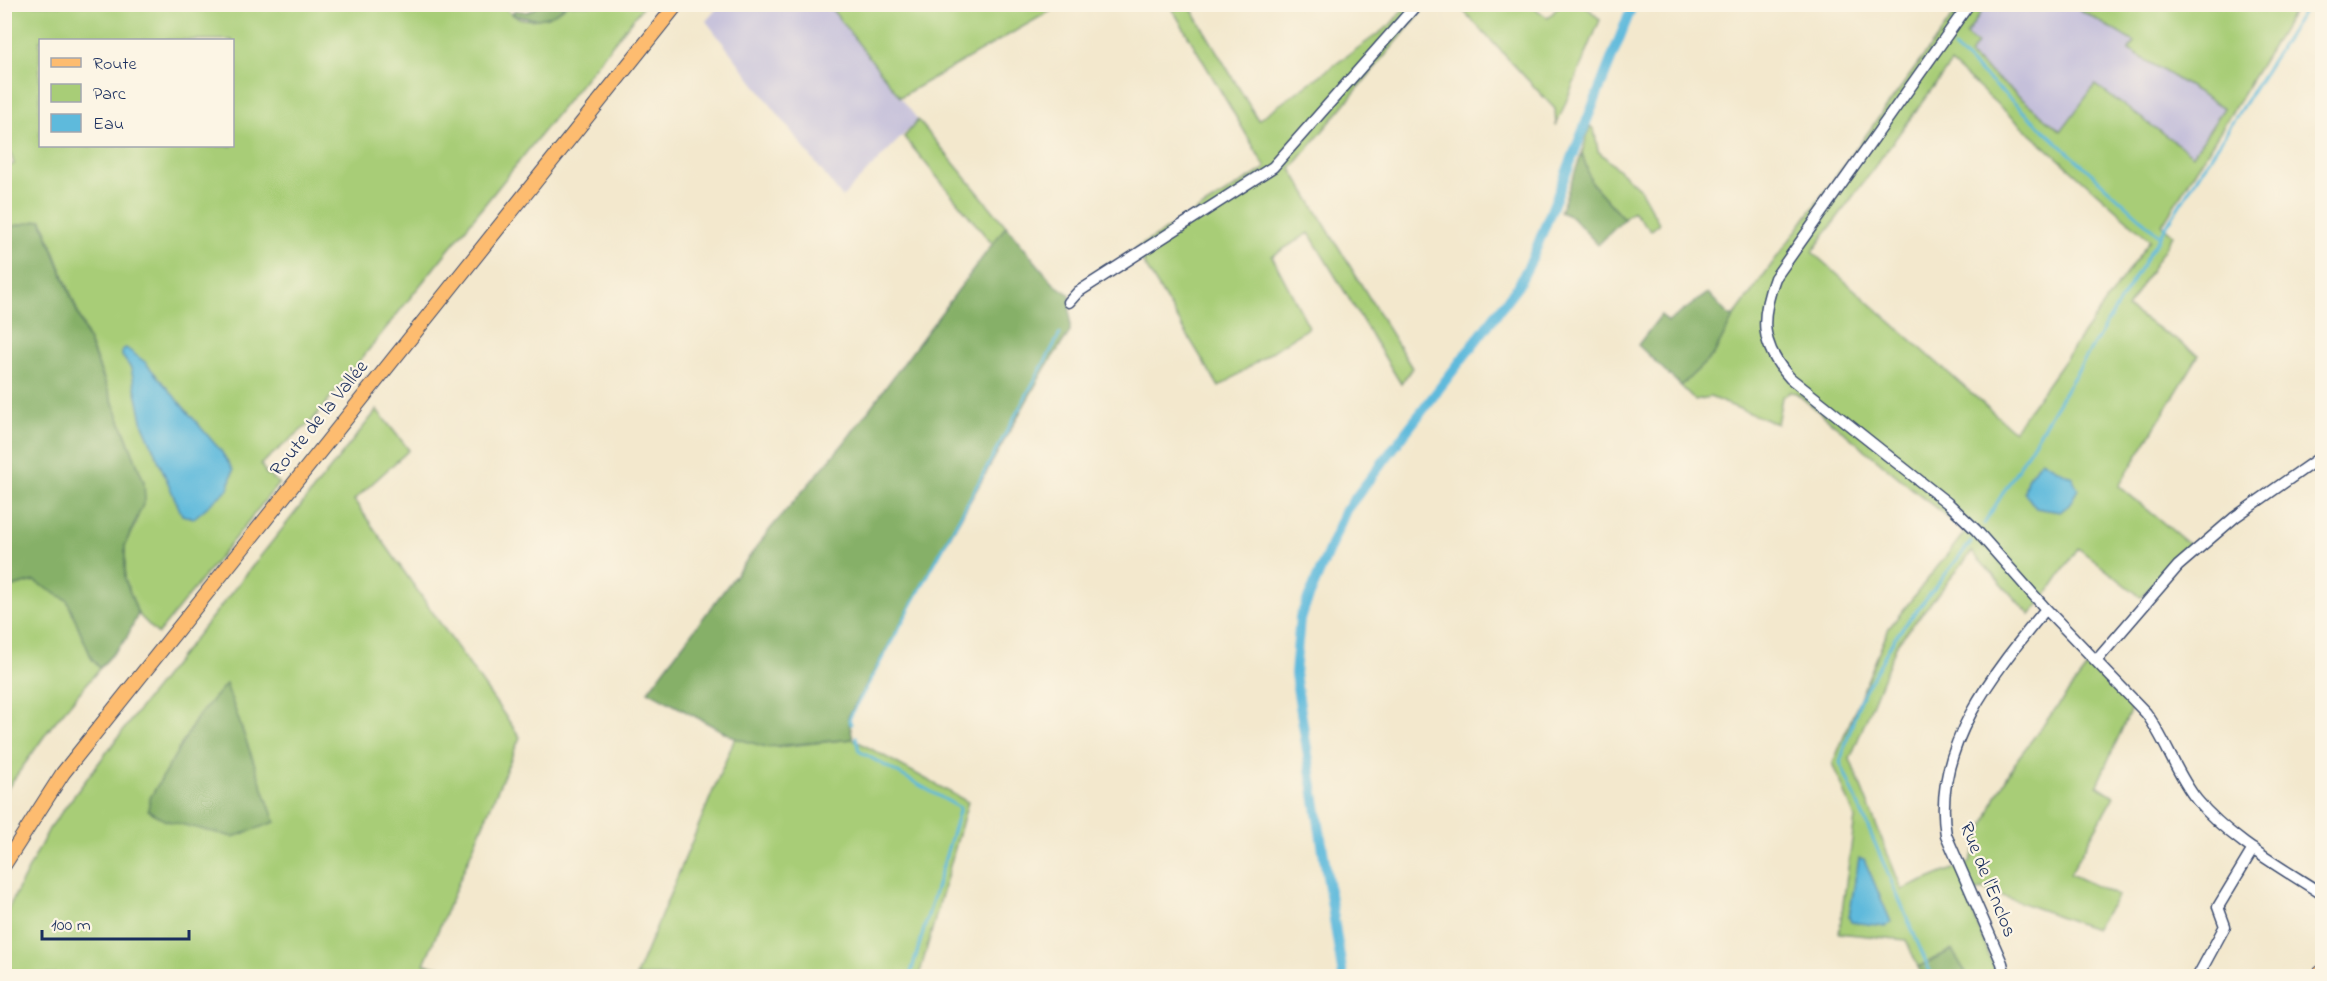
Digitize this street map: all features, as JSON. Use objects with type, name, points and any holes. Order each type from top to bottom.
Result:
[{"type":"main road","name":"Route de la Vallée","points":[[4,865],[63,773],[677,4]]},
{"type":"main road","points":[[2317,976],[2322,972]]},
{"type":"street","points":[[1069,302],[1078,292],[1273,167],[1417,4]]},
{"type":"street","points":[[1969,4],[1775,278],[1767,298],[1764,328],[1777,364],[1790,378],[1950,505],[1976,530],[2046,609],[2153,721],[2197,801],[2253,849],[2322,894]]},
{"type":"street","points":[[2096,661],[2178,566],[2235,517],[2322,456]]},
{"type":"street","name":"Rue de l'Enclos","points":[[2006,976],[1946,835],[1942,814],[1947,784],[1962,729],[2012,650],[2046,609]]},
{"type":"street","points":[[2198,976],[2225,926],[2218,907],[2253,849]]},
{"type":"shaded area","points":[[720,5],[833,5],[830,7],[918,120],[842,197],[706,21]]},
{"type":"shaded area","points":[[1986,5],[2072,5],[2135,42],[2129,50],[2224,108],[2193,155],[2095,85],[2061,131],[1969,55],[1966,35]]},
{"type":"green space","points":[[504,4],[516,17],[534,19],[552,15],[566,5],[644,5],[311,422],[261,464],[266,474],[279,483],[158,634],[138,614],[125,579],[125,544],[136,523],[144,482],[42,220],[5,228],[5,167],[14,164],[5,138],[4,5]]},
{"type":"green space","points":[[540,5],[566,5],[560,11],[547,17],[534,19],[512,14],[515,10],[528,12]]},
{"type":"green space","points":[[833,5],[1061,5],[900,97],[830,7]]},
{"type":"green space","points":[[1170,5],[1189,5],[1258,120],[1390,25],[1407,5],[1427,5],[1291,169],[1412,368],[1401,384],[1309,233],[1272,256],[1309,327],[1219,387],[1135,249],[1266,168]]},
{"type":"green space","points":[[1458,5],[1531,5],[1548,18],[1560,5],[1585,5],[1600,20],[1556,126],[1555,109]]},
{"type":"green space","points":[[1961,5],[1986,5],[1966,35],[1977,44],[1969,55],[2061,131],[2095,85],[2193,155],[2224,108],[2129,50],[2134,42],[2072,5],[2298,5],[2162,225],[2173,235],[2127,308],[2199,355],[2119,486],[2190,545],[2141,597],[2078,548],[2046,596],[2030,615],[1972,552],[1897,644],[1850,759],[1902,890],[1970,862],[1996,796],[2018,758],[2089,665],[2132,707],[2097,785],[2114,796],[2070,874],[2118,896],[2095,929],[1983,889],[1966,895],[1997,976],[1968,976],[1951,950],[1918,967],[1906,940],[1839,933],[1855,818],[1833,763],[1889,628],[1965,532],[1796,393],[1790,392],[1782,397],[1777,424],[1710,397],[1695,400],[1681,386],[1714,354],[1734,316]],"holes":[[[1951,63],[2150,240],[2014,431],[1812,252]]]},
{"type":"green space","points":[[918,120],[1006,226],[993,245],[904,137]]},
{"type":"green space","points":[[1590,126],[1594,129],[1598,151],[1640,189],[1659,223],[1651,231],[1633,211],[1624,219],[1591,182],[1582,153]]},
{"type":"green space","points":[[1582,153],[1591,182],[1624,219],[1598,245],[1572,217],[1560,212]]},
{"type":"green space","points":[[41,220],[144,482],[145,500],[125,545],[125,579],[138,614],[126,639],[100,668],[92,659],[67,600],[34,581],[5,589],[5,228]]},
{"type":"green space","points":[[1006,226],[1054,284],[1070,295],[1070,332],[1047,365],[848,717],[853,739],[766,747],[735,738],[648,691],[771,528],[844,443]]},
{"type":"green space","points":[[1708,293],[1729,316],[1734,316],[1714,354],[1681,386],[1638,345],[1661,315],[1668,322]]},
{"type":"green space","points":[[377,410],[409,450],[354,500],[520,737],[424,964],[497,976],[89,976],[5,972],[4,917],[49,829],[149,696]]},
{"type":"green space","points":[[34,581],[67,600],[92,659],[100,668],[50,728],[5,792],[5,589]]},
{"type":"green space","points":[[226,684],[275,822],[233,837],[164,820],[148,810],[150,798],[198,716]]},
{"type":"green space","points":[[735,738],[777,747],[853,739],[968,802],[919,976],[636,976]]},
{"type":"green space","points":[[1952,950],[1968,976],[1922,976],[1918,967]]},
{"type":"water","points":[[126,348],[145,362],[221,451],[233,470],[228,489],[194,518],[182,515],[143,425],[131,368],[122,356],[122,350]]},
{"type":"water","points":[[2041,460],[2072,477],[2078,489],[2069,505],[2060,512],[2036,508],[2024,492],[2027,479]]},
{"type":"water","points":[[1859,858],[1864,859],[1891,922],[1886,926],[1851,922],[1849,917]]},
{"type":"waterway","points":[[1343,976],[1295,674],[1300,618],[1346,510],[1518,286],[1532,259],[1633,4]]},
{"type":"waterway","points":[[1984,524],[2160,236],[2308,4]]},
{"type":"waterway","points":[[1954,48],[2160,236]]},
{"type":"waterway","points":[[851,724],[849,719],[1060,334]]},
{"type":"waterway","points":[[1932,976],[1840,762],[1860,700],[1894,639],[1971,542]]},
{"type":"waterway","points":[[856,737],[859,751],[960,808],[910,976]]}]
